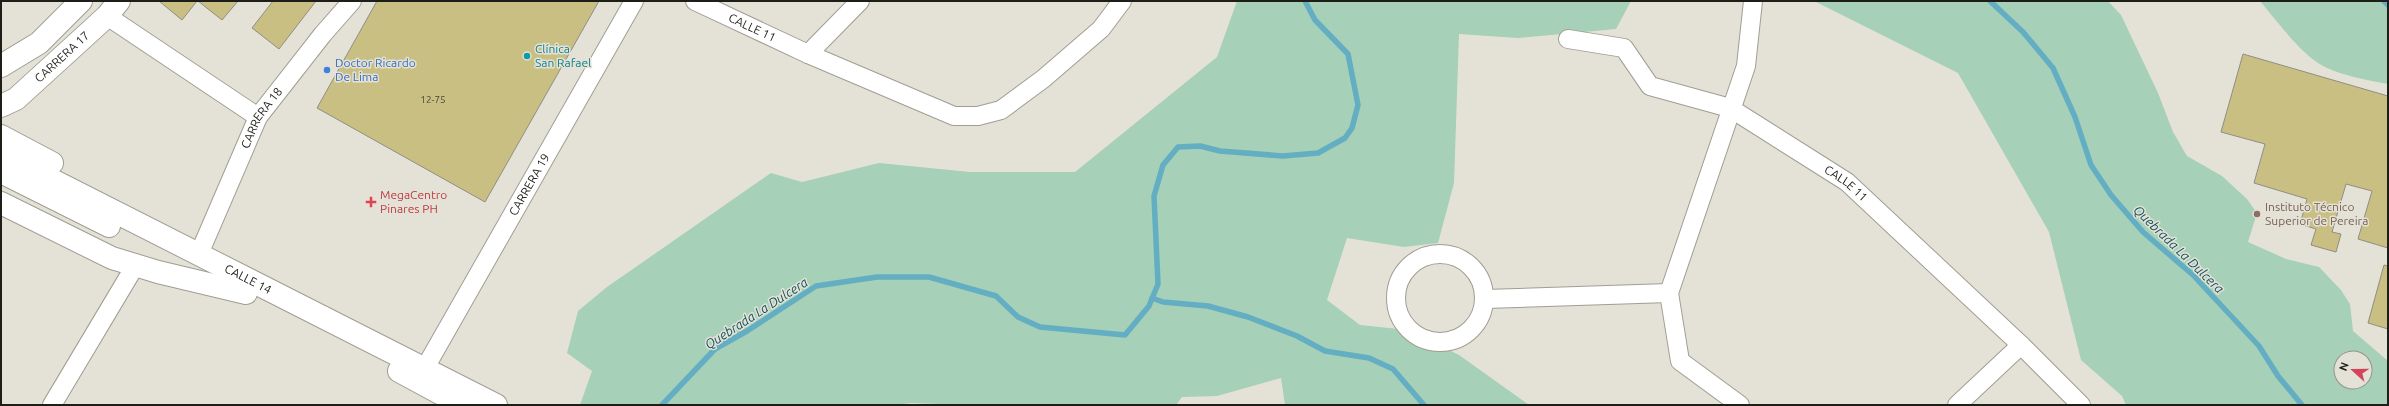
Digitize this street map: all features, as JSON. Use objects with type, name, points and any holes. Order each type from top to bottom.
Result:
[{"type":"main road","points":[[1,66],[39,43],[81,1]]},
{"type":"main road","name":"CARRERA 17","points":[[1,106],[16,99],[113,9]]},
{"type":"main road","points":[[1,136],[131,204],[199,254]]},
{"type":"main road","name":"CALLE 14","points":[[1,154],[159,242],[246,293],[462,405]]},
{"type":"main road","name":"CALLE 14","points":[[1,172],[159,242],[199,254],[496,405]]},
{"type":"main road","points":[[1,203],[112,258],[135,266],[246,293]]},
{"type":"street","name":"CARRERA 18","points":[[199,254],[258,117],[323,34],[352,1]]},
{"type":"street","name":"CARRERA 19","points":[[425,368],[634,1]]},
{"type":"street","name":"CALLE 11","points":[[695,1],[808,54],[954,116],[978,116],[1001,110],[1043,80],[1101,29],[1122,1]]},
{"type":"street","points":[[808,54],[860,1]]},
{"type":"street","points":[[1740,405],[1680,360],[1669,293],[1730,108],[1746,66],[1753,1]]},
{"type":"street","points":[[113,9],[258,117]]},
{"type":"street","name":"CALLE 11","points":[[1568,39],[1624,48],[1650,86],[1730,108],[1847,182],[2021,345],[2080,405]]},
{"type":"street","points":[[1435,254],[1450,254],[1464,260],[1475,270],[1482,283],[1485,299],[1483,313],[1471,330],[1452,342],[1438,343],[1424,340],[1412,333],[1400,316],[1396,294],[1400,280],[1408,267],[1420,258],[1435,254]]},
{"type":"street","points":[[52,405],[135,266]]},
{"type":"street","points":[[1485,299],[1669,293]]},
{"type":"street","points":[[1957,405],[2021,345]]},
{"type":"green space","points":[[1237,1],[1631,1],[1616,29],[1518,38],[1459,34],[1454,183],[1438,243],[1404,247],[1347,238],[1327,300],[1360,325],[1408,330],[1459,355],[1529,405],[1285,405],[1281,378],[1217,396],[1182,397],[1176,405],[966,405],[911,403],[895,405],[580,405],[592,371],[567,353],[578,311],[607,287],[771,173],[802,182],[879,163],[970,172],[1075,172],[1217,57]]},
{"type":"green space","points":[[1814,1],[2108,1],[2121,15],[2158,93],[2173,132],[2187,156],[2222,176],[2247,199],[2257,213],[2248,242],[2286,259],[2319,267],[2341,290],[2350,304],[2353,331],[2388,361],[2388,405],[2126,405],[2122,396],[2081,360],[2049,232],[1958,73]]},
{"type":"green space","points":[[2260,1],[2388,1],[2388,84],[2340,73],[2316,62],[2299,47]]},
{"type":"building","points":[[159,1],[197,1],[182,20]]},
{"type":"building","points":[[198,1],[238,1],[222,20]]},
{"type":"building","points":[[273,1],[316,1],[279,49],[252,28]]},
{"type":"building","points":[[377,1],[599,1],[485,202],[317,108]]},
{"type":"building","points":[[2243,54],[2388,96],[2388,248],[2358,239],[2372,191],[2346,184],[2332,232],[2341,234],[2336,252],[2311,245],[2316,229],[2300,224],[2307,199],[2254,183],[2265,144],[2221,132]]},
{"type":"building","points":[[2384,265],[2388,266],[2388,329],[2368,323]]},
{"type":"waterway","name":"Quebrada La Dulcera","points":[[662,405],[715,349],[747,331],[816,286],[877,277],[929,277],[996,296],[1018,317],[1040,327],[1125,335],[1149,306],[1158,284],[1154,196],[1163,165],[1178,147],[1200,146],[1220,151],[1283,156],[1318,153],[1345,138],[1352,128],[1358,105],[1348,54],[1315,20],[1305,1]]},
{"type":"waterway","name":"Quebrada La Dulcera","points":[[1990,1],[2023,32],[2053,68],[2075,117],[2091,165],[2111,195],[2143,232],[2193,275],[2259,346],[2278,376],[2302,405]]},
{"type":"waterway","points":[[2384,1],[2388,5]]},
{"type":"waterway","points":[[1152,298],[1163,302],[1208,306],[1248,317],[1297,336],[1325,351],[1369,358],[1393,369],[1424,405]]},
{"type":"place","name":"Clínica San Rafael","points":[[527,56]]},
{"type":"place","name":"Doctor Ricardo De Lima","points":[[327,70]]},
{"type":"place","name":"MegaCentro Pinares PH","points":[[371,202]]},
{"type":"place","name":"Instituto Técnico Superior de Pereira","points":[[2257,214]]}]
